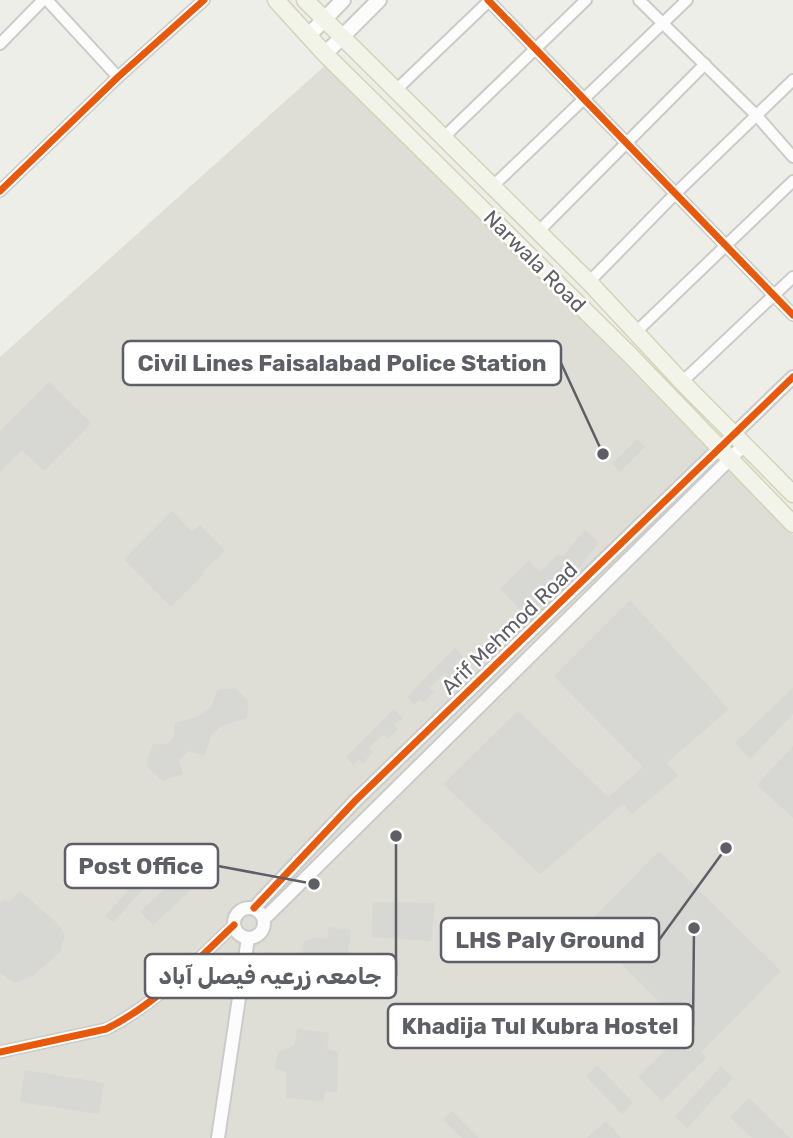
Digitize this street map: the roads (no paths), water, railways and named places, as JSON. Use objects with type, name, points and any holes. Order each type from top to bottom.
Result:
[{"type":"main road","name":"Narwala Road","points":[[276,0],[325,54],[620,345],[793,524]]},
{"type":"main road","name":"Narwala Road","points":[[305,0],[494,185],[793,494]]},
{"type":"main road","points":[[308,36],[343,0]]},
{"type":"main road","points":[[325,54],[379,0]]},
{"type":"street","points":[[0,44],[45,0],[118,77]]},
{"type":"street","points":[[1,187],[204,0]]},
{"type":"street","points":[[396,90],[489,0],[793,314]]},
{"type":"street","points":[[444,138],[586,0]]},
{"type":"street","points":[[639,0],[757,116],[793,157]]},
{"type":"street","points":[[494,185],[687,0]]},
{"type":"street","points":[[539,231],[705,64]]},
{"type":"street","points":[[589,282],[793,80]]},
{"type":"street","points":[[636,332],[793,181]]},
{"type":"street","points":[[682,382],[793,277]]},
{"type":"street","points":[[264,919],[254,908],[244,908],[239,911],[234,925],[239,934],[248,938],[261,933],[264,919],[625,563],[740,439],[793,377]]},
{"type":"street","name":"Arif Mehmod Road","points":[[254,908],[386,771],[483,677],[614,551],[725,454]]},
{"type":"street","points":[[614,551],[625,563]]},
{"type":"street","points":[[483,677],[495,691]]},
{"type":"street","points":[[386,771],[400,784]]},
{"type":"street","points":[[0,1052],[106,1029],[121,1022],[173,982],[234,925]]},
{"type":"street","points":[[219,1138],[248,938]]},
{"type":"place","name":"Civil Lines Faisalabad Police Station","points":[[603,454]]},
{"type":"place","name":"جامعہ زرعیہ فیصل آباد","points":[[396,836]]},
{"type":"place","name":"LHS Paly Ground","points":[[726,848]]},
{"type":"place","name":"Post Office","points":[[314,884]]},
{"type":"place","name":"Khadija Tul Kubra Hostel","points":[[694,928]]}]
